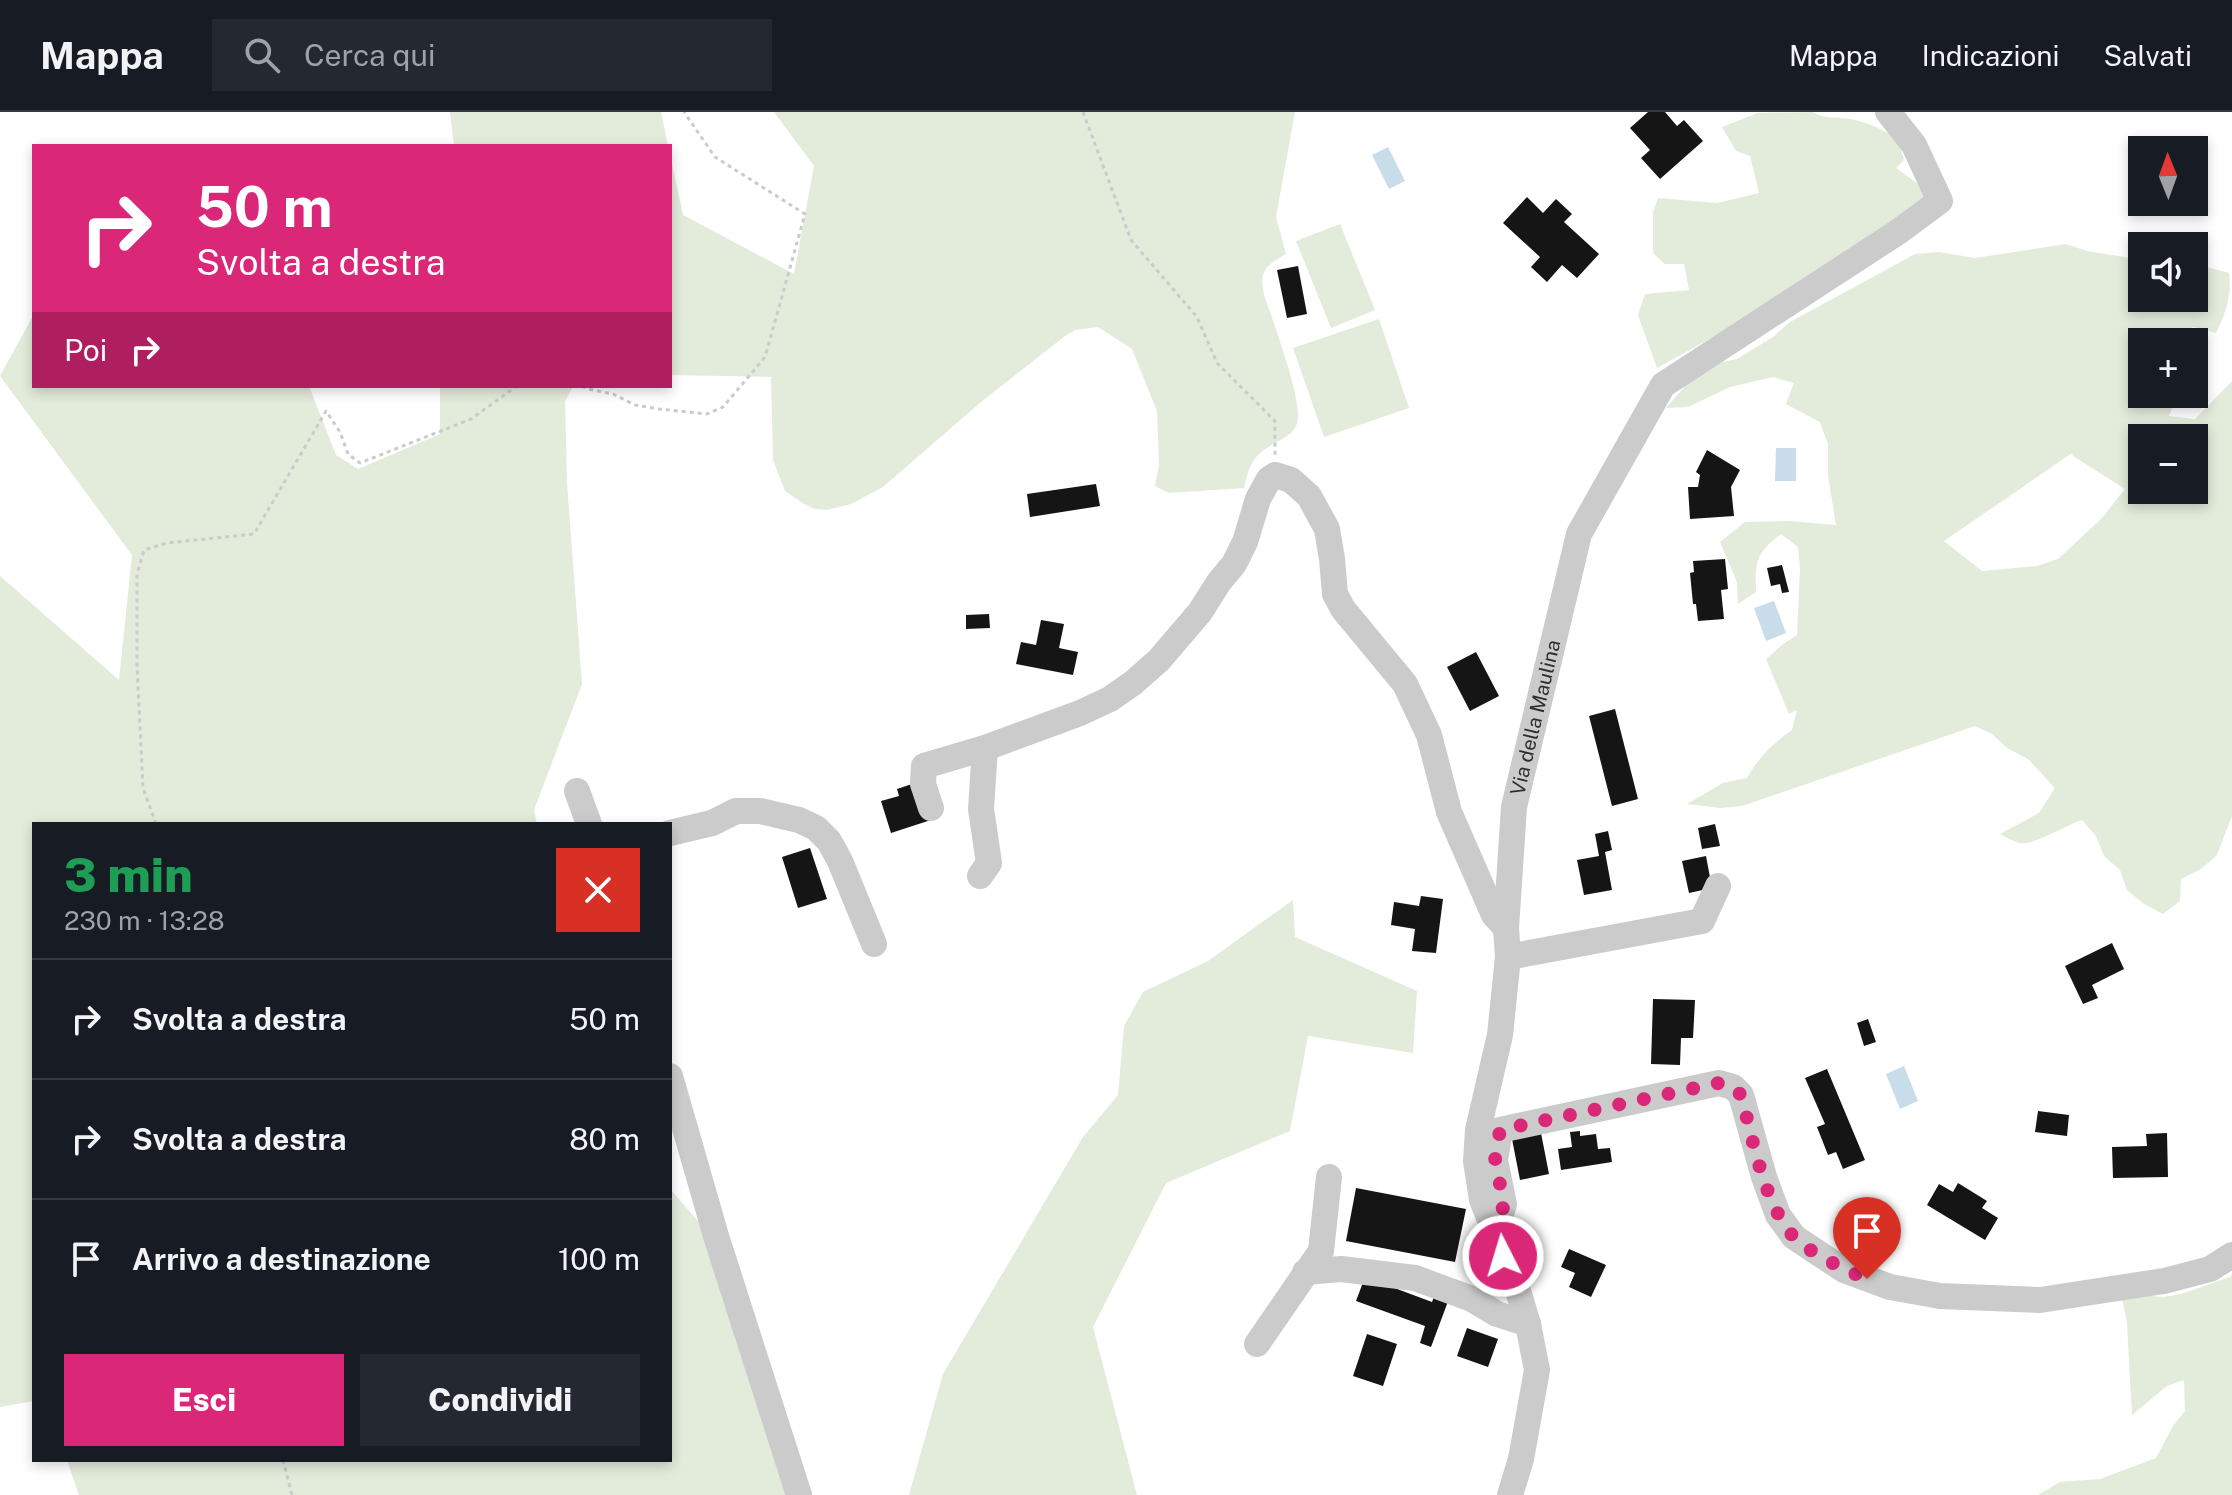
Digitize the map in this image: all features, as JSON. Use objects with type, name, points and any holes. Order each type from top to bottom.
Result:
[{"type":"street","name":"Via della Maulina","points":[[1510,1495],[1521,1459],[1537,1370],[1519,1294],[1482,1200],[1476,1161],[1478,1130],[1500,1035],[1508,957],[1506,928],[1514,807],[1579,534],[1663,385],[1898,232],[1940,201],[1914,145],[1888,112]]},
{"type":"street","points":[[931,808],[923,784],[924,766],[985,748],[1080,713],[1110,699],[1159,660],[1200,612],[1234,564],[1245,542],[1258,499],[1269,479],[1275,475],[1291,480],[1309,496],[1327,529],[1335,594],[1343,609],[1405,684],[1429,735],[1449,812],[1494,915],[1506,928]]},
{"type":"street","points":[[980,876],[989,863],[981,809],[985,748]]},
{"type":"street","points":[[577,791],[588,822]]},
{"type":"street","points":[[672,833],[712,823],[736,811],[760,811],[799,820],[816,828],[829,841],[840,861],[874,944]]},
{"type":"street","points":[[1508,957],[1702,921],[1718,886]]},
{"type":"street","points":[[672,1083],[716,1236],[799,1495]]},
{"type":"street","points":[[1495,1235],[1504,1204],[1495,1160],[1500,1130],[1719,1083],[1733,1087],[1741,1095],[1778,1215],[1794,1237],[1844,1270],[1890,1287],[1940,1296],[2040,1300],[2176,1278],[2210,1269],[2232,1255]]},
{"type":"street","points":[[1257,1344],[1321,1251],[1329,1177]]},
{"type":"street","points":[[1305,1272],[1341,1269],[1415,1278],[1472,1299],[1497,1314],[1528,1324]]},
{"type":"path","points":[[586,388],[613,394],[635,405],[707,414],[723,407],[765,357],[805,214],[715,157],[684,112]]},
{"type":"path","points":[[1083,112],[1131,240],[1197,317],[1217,363],[1275,421],[1275,475]]},
{"type":"path","points":[[155,822],[143,788],[137,666],[137,574],[144,550],[167,543],[254,534],[326,411],[340,432],[348,454],[360,463],[471,419],[514,388]]},
{"type":"path","points":[[284,1462],[292,1495]]},
{"type":"green space","points":[[450,112],[661,112],[668,144],[454,144]]},
{"type":"green space","points":[[774,112],[1295,112],[1276,217],[1286,254],[1267,268],[1262,287],[1294,390],[1298,413],[1295,428],[1255,459],[1244,488],[1169,493],[1155,486],[1159,465],[1157,411],[1132,349],[1098,327],[1075,330],[981,402],[883,487],[851,504],[827,510],[804,504],[785,491],[773,460],[771,377],[672,375],[672,163],[683,215],[794,274],[814,166]]},
{"type":"green space","points":[[1813,112],[1863,122],[1898,139],[1904,160],[1896,168],[1924,188],[1927,204],[1908,230],[1657,368],[1638,315],[1645,294],[1689,290],[1684,264],[1665,264],[1653,253],[1653,212],[1658,198],[1717,203],[1759,193],[1750,156],[1736,151],[1722,127],[1758,113]]},
{"type":"green space","points":[[1340,224],[1375,310],[1331,328],[1296,241]]},
{"type":"green space","points":[[2066,244],[2128,258],[2128,312],[2208,312],[2208,267],[2229,273],[2227,304],[2216,333],[2208,331],[2208,328],[2193,327],[2128,328],[2128,408],[2172,408],[2169,416],[2195,419],[2232,381],[2232,816],[2217,855],[2201,869],[2181,879],[2180,901],[2163,914],[2127,890],[2120,870],[2104,856],[2096,836],[2082,820],[2025,843],[2000,834],[2039,813],[2055,788],[2028,759],[1975,726],[1742,806],[1720,808],[1687,804],[1723,783],[1747,778],[1766,751],[1792,730],[1797,710],[1789,714],[1766,659],[1797,635],[1798,547],[1781,534],[1773,541],[1759,558],[1756,592],[1738,604],[1737,582],[1720,542],[1745,522],[1789,521],[1836,525],[1828,476],[1828,444],[1820,422],[1786,404],[1794,383],[1773,377],[1730,387],[1688,407],[1666,408],[1694,376],[1713,364],[1737,359],[1773,337],[1790,322],[1915,254],[1939,252],[1975,258]],"holes":[[[2072,453],[2125,489],[2102,518],[2058,559],[2037,566],[1982,571],[1944,541]]]},
{"type":"green space","points":[[32,318],[32,388],[310,388],[336,455],[358,469],[440,434],[440,388],[572,388],[565,402],[567,482],[582,684],[534,810],[537,822],[32,822],[32,1401],[0,1407],[0,576],[119,680],[132,555],[0,376]]},
{"type":"green space","points":[[1379,319],[1409,408],[1324,437],[1293,348]]},
{"type":"green space","points":[[1293,900],[1295,937],[1417,991],[1413,1053],[1308,1036],[1290,1131],[1166,1183],[1093,1327],[1137,1495],[909,1495],[943,1374],[1083,1137],[1118,1095],[1124,1026],[1143,992],[1208,961]]},
{"type":"green space","points":[[672,1191],[699,1222],[801,1495],[79,1495],[68,1462],[672,1462]]},
{"type":"green space","points":[[2232,1274],[2232,1495],[2038,1495],[2060,1482],[2100,1479],[2156,1458],[2185,1411],[2184,1380],[2167,1386],[2132,1415],[2127,1323],[2121,1294],[2164,1297],[2181,1294]]},
{"type":"water","points":[[1388,147],[1405,181],[1389,189],[1372,155]]},
{"type":"water","points":[[1776,448],[1796,448],[1796,481],[1775,481]]},
{"type":"water","points":[[1774,601],[1786,633],[1766,641],[1754,608]]},
{"type":"water","points":[[1904,1066],[1918,1101],[1900,1109],[1886,1074]]},
{"type":"building","points":[[1648,112],[1665,112],[1677,126],[1684,120],[1703,141],[1660,179],[1641,158],[1650,150],[1630,128]]},
{"type":"building","points":[[1527,197],[1543,213],[1556,199],[1572,214],[1564,222],[1599,254],[1577,278],[1562,265],[1547,282],[1531,267],[1540,257],[1503,223]]},
{"type":"building","points":[[1298,266],[1307,314],[1287,318],[1277,270]]},
{"type":"building","points":[[1707,450],[1740,470],[1731,487],[1734,516],[1690,519],[1688,487],[1698,487],[1700,475],[1696,472]]},
{"type":"building","points":[[1096,484],[1100,506],[1030,517],[1027,494]]},
{"type":"building","points":[[1725,559],[1728,589],[1721,590],[1724,619],[1698,621],[1690,573],[1694,572],[1693,561]]},
{"type":"building","points":[[1782,565],[1789,592],[1782,593],[1780,584],[1771,586],[1767,568]]},
{"type":"building","points":[[989,614],[990,628],[966,629],[966,615]]},
{"type":"building","points":[[1041,620],[1064,624],[1059,648],[1078,652],[1073,675],[1016,664],[1021,642],[1036,645]]},
{"type":"building","points":[[1476,652],[1499,696],[1470,711],[1447,667]]},
{"type":"building","points":[[1615,709],[1638,799],[1612,806],[1589,716]]},
{"type":"building","points":[[918,782],[931,820],[891,833],[881,801],[899,796],[897,789]]},
{"type":"building","points":[[1715,824],[1720,846],[1702,849],[1698,828]]},
{"type":"building","points":[[1608,831],[1612,850],[1605,852],[1612,890],[1584,895],[1577,860],[1599,856],[1595,834]]},
{"type":"building","points":[[810,848],[827,899],[798,908],[782,857]]},
{"type":"building","points":[[1706,856],[1712,888],[1689,893],[1682,861]]},
{"type":"building","points":[[1421,896],[1443,899],[1436,953],[1412,951],[1415,929],[1391,925],[1394,902],[1419,906]]},
{"type":"building","points":[[2112,943],[2124,969],[2092,985],[2098,998],[2083,1004],[2065,966]]},
{"type":"building","points":[[1653,999],[1695,1000],[1693,1038],[1681,1038],[1680,1065],[1651,1064]]},
{"type":"building","points":[[1868,1019],[1876,1042],[1864,1046],[1857,1023]]},
{"type":"building","points":[[1827,1069],[1865,1160],[1843,1169],[1836,1152],[1828,1155],[1817,1127],[1825,1124],[1805,1078]]},
{"type":"building","points":[[2038,1111],[2069,1115],[2067,1136],[2035,1132]]},
{"type":"building","points":[[1580,1131],[1580,1136],[1596,1134],[1598,1149],[1610,1148],[1612,1162],[1561,1170],[1558,1149],[1572,1147],[1570,1132]]},
{"type":"building","points":[[1541,1133],[1549,1174],[1520,1180],[1512,1139]]},
{"type":"building","points":[[2167,1133],[2168,1177],[2113,1178],[2112,1147],[2147,1146],[2146,1134]]},
{"type":"building","points":[[1958,1183],[1987,1201],[1982,1208],[1998,1218],[1985,1240],[1927,1205],[1939,1184],[1953,1192]]},
{"type":"building","points":[[1356,1188],[1466,1209],[1455,1262],[1346,1241]]},
{"type":"building","points":[[1569,1249],[1606,1265],[1591,1297],[1569,1287],[1575,1273],[1561,1267]]},
{"type":"building","points":[[1365,1277],[1432,1302],[1436,1291],[1450,1296],[1431,1347],[1420,1343],[1425,1326],[1356,1301]]},
{"type":"building","points":[[1467,1328],[1498,1339],[1488,1367],[1457,1356]]},
{"type":"building","points":[[1367,1334],[1397,1344],[1383,1386],[1353,1376]]},
{"type":"route","points":[[1503,1256],[1495,1235],[1504,1204],[1495,1160],[1500,1130],[1719,1083],[1733,1087],[1741,1095],[1778,1215],[1794,1237],[1844,1270],[1867,1279]]}]
